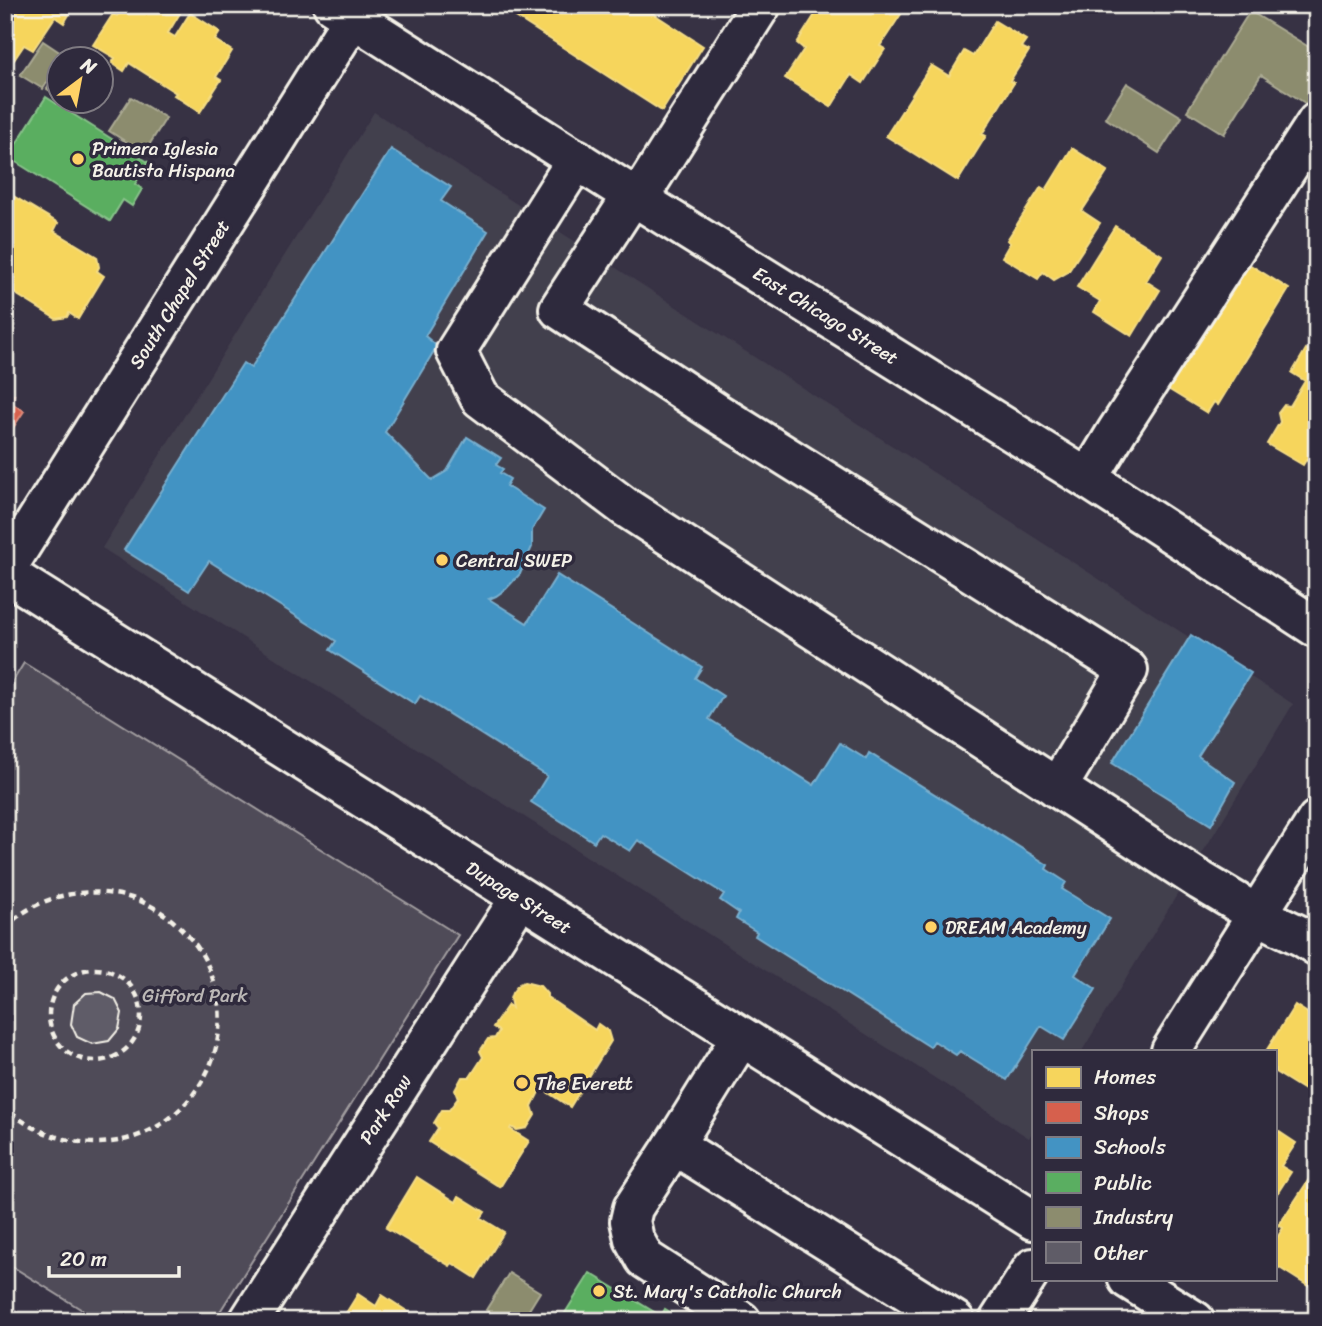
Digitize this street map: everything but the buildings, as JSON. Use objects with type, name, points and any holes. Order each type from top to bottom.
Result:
[{"type":"street","points":[[761,5],[636,197],[559,309],[717,413],[1128,670],[1056,788]]},
{"type":"street","name":"East Chicago Street","points":[[349,9],[636,197],[1088,479],[1317,628]]},
{"type":"street","name":"South Chapel Street","points":[[5,572],[349,9]]},
{"type":"street","points":[[1088,479],[1317,122]]},
{"type":"street","points":[[577,159],[456,351],[481,398],[625,507],[1200,881],[1317,946]]},
{"type":"street","name":"Dupage Street","points":[[5,572],[1032,1219]]},
{"type":"street","points":[[1172,1050],[1317,820]]},
{"type":"street","name":"Park Row","points":[[249,1321],[520,898]]},
{"type":"street","points":[[741,1037],[633,1208],[630,1221],[634,1239],[645,1259],[741,1321]]},
{"type":"street","points":[[674,1145],[955,1321]]},
{"type":"street","points":[[999,1321],[1032,1270]]},
{"type":"street","points":[[1130,1280],[1195,1321]]},
{"type":"path","points":[[5,928],[31,908],[52,898],[76,893],[122,895],[144,902],[164,913],[197,946],[215,985],[219,1011],[214,1056],[192,1097],[158,1126],[136,1137],[91,1144],[68,1141],[45,1134],[24,1123],[5,1108]]},
{"type":"path","points":[[100,970],[117,975],[130,987],[139,1002],[140,1019],[135,1037],[124,1050],[109,1059],[86,1060],[70,1054],[57,1041],[50,1025],[48,1014],[52,997],[63,982],[83,971],[100,970]]},
{"type":"shaded area","points":[[374,112],[1293,704],[1083,1050],[1032,1050],[1032,1133],[1029,1138],[102,548]]},
{"type":"green space","name":"Gifford Park","points":[[24,663],[458,935],[214,1321],[100,1321],[5,1262],[5,694]]},
{"type":"place","name":"Primera Iglesia Bautista Hispana","points":[[78,159]]},
{"type":"place","name":"Central SWEP","points":[[442,560]]},
{"type":"place","name":"DREAM Academy","points":[[931,927]]},
{"type":"place","name":"The Everett","points":[[522,1083]]},
{"type":"place","name":"St. Mary's Catholic Church","points":[[599,1291]]}]
